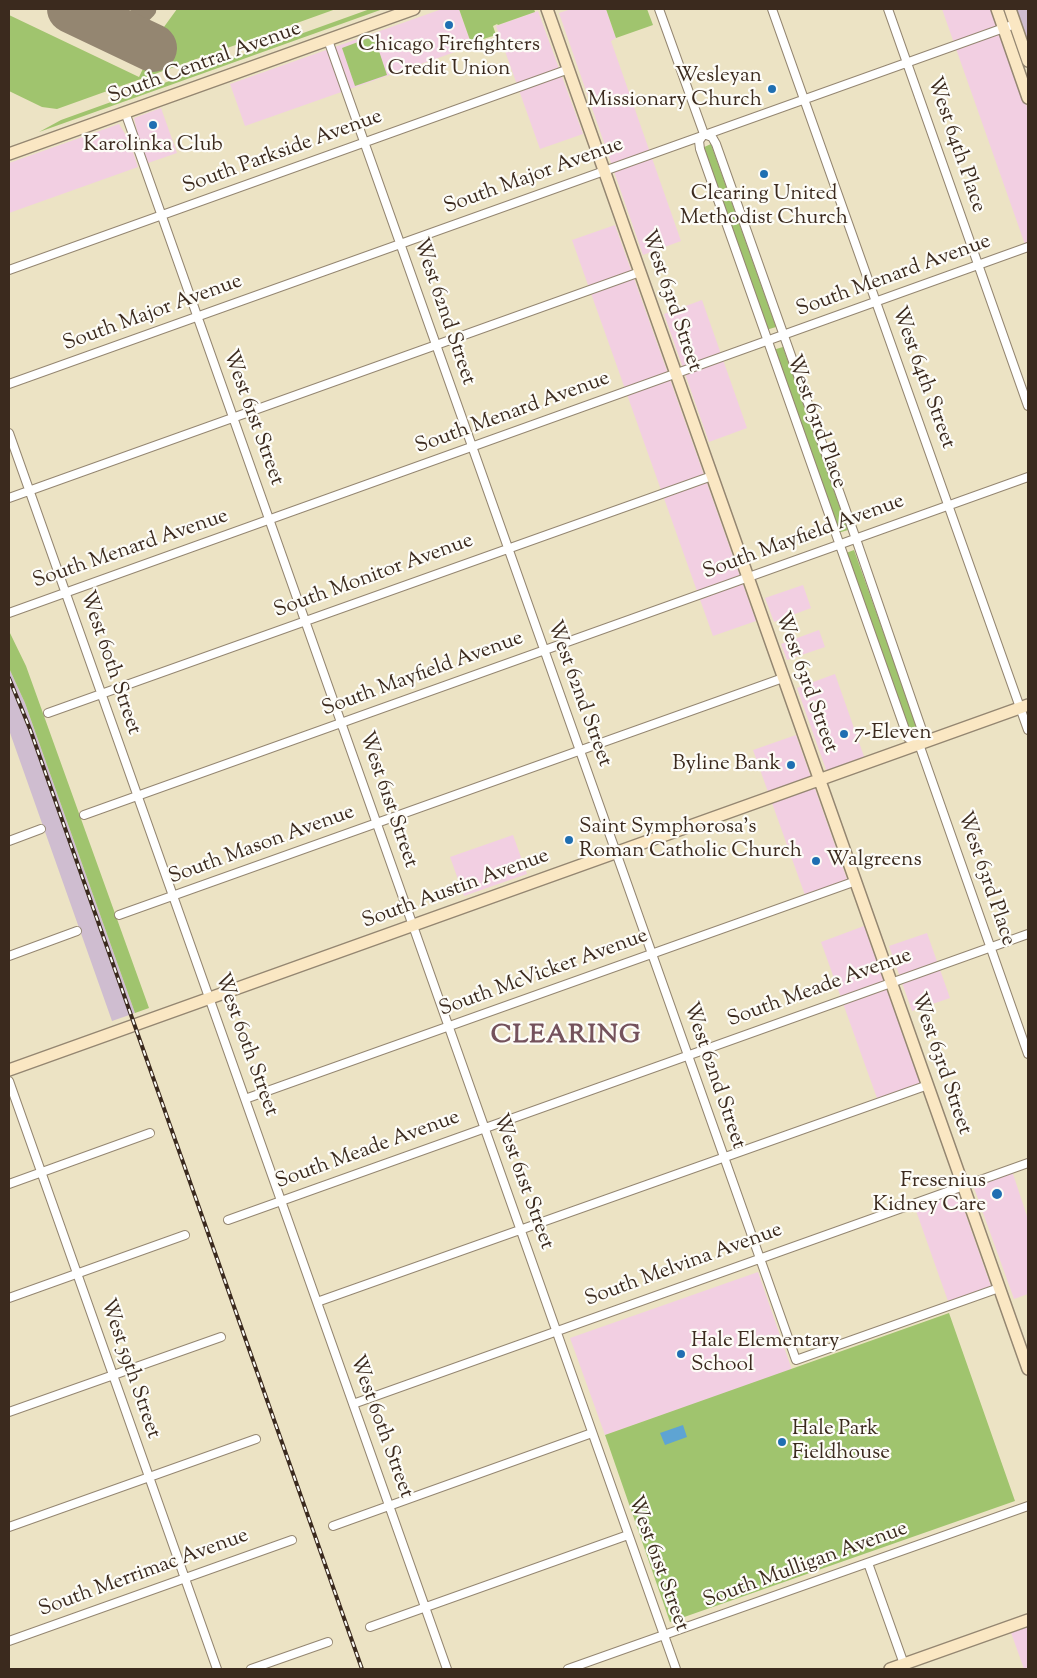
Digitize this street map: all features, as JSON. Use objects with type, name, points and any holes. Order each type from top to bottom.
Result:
[{"type":"main road","name":"South Central Avenue","points":[[9,154],[414,9]]},
{"type":"main road","name":"West 63rd Street","points":[[547,9],[1028,1368]]},
{"type":"main road","points":[[997,9],[1028,98]]},
{"type":"main road","points":[[1010,9],[1028,61]]},
{"type":"main road","name":"South Austin Avenue","points":[[9,1070],[1024,707]]},
{"type":"main road","points":[[890,1669],[905,1667],[1028,1620]]},
{"type":"street","name":"West 63rd Place","points":[[659,9],[704,134]]},
{"type":"street","name":"West 64th Street","points":[[772,9],[949,505],[1024,707],[1028,730]]},
{"type":"street","name":"West 64th Place","points":[[888,9],[1028,406]]},
{"type":"street","name":"South Major Avenue","points":[[9,384],[1015,24]]},
{"type":"street","name":"West 62nd Street","points":[[328,40],[796,1360],[1000,1288]]},
{"type":"street","name":"South Parkside Avenue","points":[[9,270],[569,69]]},
{"type":"street","name":"West 61st Street","points":[[125,112],[676,1669]]},
{"type":"street","name":"West 63rd Place","points":[[704,134],[712,136],[716,144],[856,538],[923,733],[919,744],[1028,1054]]},
{"type":"street","name":"West 63rd Place","points":[[704,134],[699,141],[700,149],[767,341],[908,738],[919,744]]},
{"type":"street","name":"South Menard Avenue","points":[[9,612],[1028,247]]},
{"type":"street","points":[[9,498],[640,272]]},
{"type":"street","name":"West 60th Street","points":[[9,433],[447,1669]]},
{"type":"street","name":"South Monitor Avenue","points":[[48,713],[712,476]]},
{"type":"street","name":"South Mayfield Avenue","points":[[84,815],[1028,477]]},
{"type":"street","name":"South Mason Avenue","points":[[119,915],[783,678]]},
{"type":"street","points":[[9,841],[41,829]]},
{"type":"street","name":"South McVicker Avenue","points":[[245,1099],[856,882]]},
{"type":"street","points":[[9,956],[77,931]]},
{"type":"street","name":"South Meade Avenue","points":[[228,1220],[1028,934]]},
{"type":"street","name":"West 59th Street","points":[[9,1081],[217,1669]]},
{"type":"street","points":[[317,1302],[928,1085]]},
{"type":"street","points":[[9,1184],[150,1133]]},
{"type":"street","name":"South Melvina Avenue","points":[[353,1404],[1028,1163]]},
{"type":"street","points":[[9,1298],[186,1235]]},
{"type":"street","points":[[9,1412],[221,1337]]},
{"type":"street","points":[[333,1526],[592,1433]]},
{"type":"street","points":[[9,1527],[256,1439]]},
{"type":"street","name":"South Mulligan Avenue","points":[[568,1669],[1028,1506]]},
{"type":"street","points":[[370,1627],[628,1534]]},
{"type":"street","name":"South Merrimac Avenue","points":[[9,1641],[292,1540]]},
{"type":"street","points":[[868,1563],[905,1667]]},
{"type":"street","points":[[252,1669],[328,1642]]},
{"type":"shaded area","points":[[442,9],[459,9],[472,46],[245,126],[230,84]]},
{"type":"shaded area","points":[[571,9],[606,9],[616,38],[611,41],[681,241],[643,255],[559,13]]},
{"type":"shaded area","points":[[942,9],[992,9],[1028,110],[1028,253]]},
{"type":"shaded area","points":[[1008,9],[1028,9],[1028,66]]},
{"type":"shaded area","points":[[538,11],[583,134],[540,149],[496,26]]},
{"type":"shaded area","points":[[161,108],[177,153],[148,163],[139,140],[134,118]]},
{"type":"shaded area","points":[[119,124],[129,140],[138,167],[9,213],[9,163]]},
{"type":"shaded area","points":[[615,225],[756,621],[713,636],[572,240]]},
{"type":"shaded area","points":[[702,300],[747,428],[709,442],[664,314]]},
{"type":"shaded area","points":[[803,585],[811,608],[774,622],[765,598]]},
{"type":"shaded area","points":[[819,630],[825,647],[787,660],[781,644]]},
{"type":"shaded area","points":[[9,668],[25,703],[135,1013],[112,1021],[9,730]]},
{"type":"shaded area","points":[[835,674],[867,765],[829,778],[797,688]]},
{"type":"shaded area","points":[[796,735],[848,882],[806,898],[753,750]]},
{"type":"shaded area","points":[[513,835],[527,874],[464,896],[450,857]]},
{"type":"shaded area","points":[[864,926],[921,1086],[878,1101],[821,942]]},
{"type":"shaded area","points":[[927,933],[950,998],[912,1011],[889,946]]},
{"type":"shaded area","points":[[1012,1171],[1028,1219],[1028,1294],[1014,1299],[973,1185]]},
{"type":"shaded area","points":[[957,1190],[992,1289],[949,1304],[914,1205]]},
{"type":"shaded area","name":"Hale Elementary School","points":[[758,1272],[792,1370],[605,1435],[570,1338]]},
{"type":"shaded area","points":[[1028,1620],[1028,1669],[1024,1669],[1009,1627]]},
{"type":"green space","points":[[177,9],[336,9],[57,109],[42,107],[9,91],[9,15],[139,77],[161,31]]},
{"type":"green space","points":[[370,9],[383,9],[39,132],[61,120]]},
{"type":"green space","points":[[459,9],[534,9],[535,12],[497,24],[493,26],[496,35],[471,43]]},
{"type":"green space","points":[[606,9],[647,9],[653,25],[616,38]]},
{"type":"green space","points":[[374,36],[387,75],[355,86],[342,48]]},
{"type":"green space","points":[[711,144],[776,327],[766,330],[702,148]]},
{"type":"green space","points":[[783,347],[848,530],[838,533],[773,350]]},
{"type":"green space","points":[[854,550],[919,732],[911,736],[846,553]]},
{"type":"green space","points":[[9,631],[26,666],[149,1008],[135,1013],[25,703],[9,668]]},
{"type":"green space","points":[[949,1313],[1015,1501],[670,1622],[605,1435]]},
{"type":"water","points":[[683,1425],[687,1437],[665,1445],[660,1433]]},
{"type":"taxiway","points":[[86,16],[112,24],[127,23],[140,16],[147,9]]},
{"type":"runway","points":[[71,9],[153,48]]},
{"type":"railway","points":[[9,678],[30,729],[362,1669]]},
{"type":"place","name":"Chicago Firefighters Credit Union","points":[[449,25]]},
{"type":"place","name":"Wesleyan Missionary Church","points":[[772,89]]},
{"type":"place","name":"Karolinka Club","points":[[153,125]]},
{"type":"place","name":"Clearing United Methodist Church","points":[[764,174]]},
{"type":"place","name":"7-Eleven","points":[[844,734]]},
{"type":"place","name":"Byline Bank","points":[[791,765]]},
{"type":"place","name":"Saint Symphorosa's Roman Catholic Church","points":[[569,840]]},
{"type":"place","name":"Walgreens","points":[[816,861]]},
{"type":"place","name":"Fresenius Kidney Care","points":[[997,1194]]},
{"type":"place","name":"Hale Elementary School","points":[[681,1354]]},
{"type":"place","name":"Hale Park Fieldhouse","points":[[782,1442]]},
{"type":"district","name":"CLEARING","points":[[566,1038]]}]
